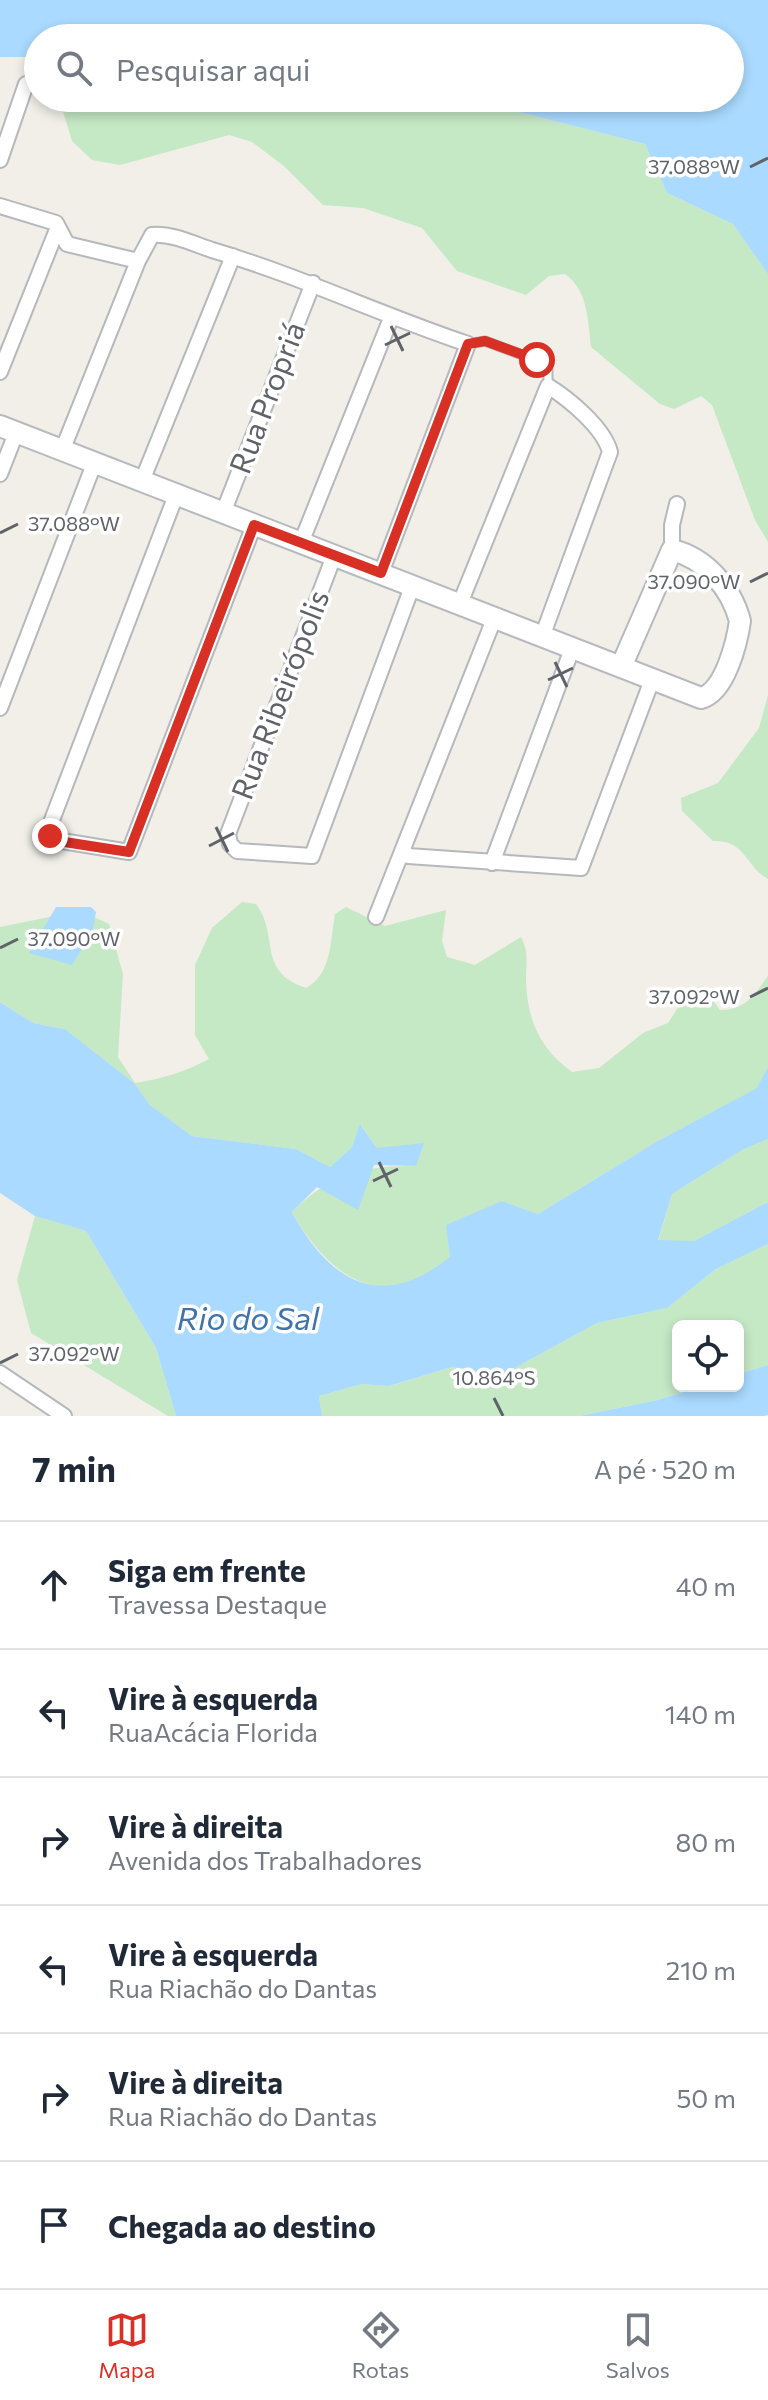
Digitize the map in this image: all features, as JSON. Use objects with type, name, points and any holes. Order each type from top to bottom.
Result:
[{"type":"street","points":[[0,160],[24,90]]},
{"type":"street","points":[[0,206],[44,218],[58,227],[67,244],[138,261]]},
{"type":"street","points":[[0,372],[58,227]]},
{"type":"street","points":[[62,451],[138,261],[152,235],[233,256],[313,283],[391,318],[468,344],[381,573]]},
{"type":"street","points":[[142,481],[233,256]]},
{"type":"street","name":"Rua Propriá","points":[[223,513],[313,283]]},
{"type":"street","points":[[301,543],[391,318]]},
{"type":"street","points":[[459,606],[548,386],[573,405],[608,446],[609,458],[542,637]]},
{"type":"street","points":[[0,474],[8,429],[695,697],[706,697],[722,675],[740,625],[734,605],[714,575],[698,559],[672,550]]},
{"type":"street","points":[[0,708],[94,464]]},
{"type":"street","points":[[176,495],[60,797],[49,834],[56,840],[129,852],[254,525]]},
{"type":"street","points":[[621,667],[672,550],[672,521],[677,504]]},
{"type":"street","name":"Rua Ribeirópolis","points":[[334,556],[228,834],[230,844],[237,851],[312,856],[412,587]]},
{"type":"street","points":[[376,917],[494,619]]},
{"type":"street","points":[[492,863],[572,649]]},
{"type":"street","points":[[403,850],[408,856],[581,868],[652,680]]},
{"type":"street","points":[[0,1373],[56,1414]]},
{"type":"lane","points":[[468,344],[485,341],[542,362],[548,368],[548,386]]},
{"type":"green space","points":[[63,112],[518,112],[645,144],[667,193],[733,224],[768,274],[768,542],[755,520],[712,405],[701,396],[674,409],[660,404],[591,347],[583,297],[565,274],[549,276],[526,295],[457,271],[422,228],[363,208],[323,205],[284,166],[252,142],[229,135],[120,165],[92,160],[72,141]]},
{"type":"green space","points":[[768,695],[768,879],[739,849],[713,841],[682,811],[681,798],[718,783],[759,728]]},
{"type":"green space","points":[[242,902],[256,904],[263,916],[271,952],[280,972],[290,981],[306,988],[315,982],[325,966],[335,914],[346,907],[385,926],[446,910],[442,941],[447,957],[475,965],[521,937],[526,953],[529,1008],[537,1032],[551,1054],[572,1072],[599,1068],[643,1033],[668,1023],[690,989],[703,986],[720,1010],[729,1009],[748,1000],[768,976],[768,1067],[758,1088],[656,1142],[538,1214],[502,1201],[456,1254],[424,1278],[382,1287],[363,1283],[330,1262],[292,1212],[320,1189],[348,1175],[363,1170],[416,1166],[377,1148],[361,1125],[352,1147],[330,1167],[296,1149],[192,1136],[150,1105],[134,1083],[65,1029],[33,1023],[0,1002],[0,927],[74,912],[85,913],[109,924],[123,974],[118,1057],[135,1083],[191,1068],[209,1059],[195,1035],[195,965],[212,928]]},
{"type":"green space","points":[[768,1139],[768,1202],[694,1241],[658,1241],[672,1194],[744,1149]]},
{"type":"green space","points":[[35,1216],[86,1231],[156,1348],[176,1416],[168,1416],[31,1333],[17,1280]]},
{"type":"green space","points":[[768,1244],[768,1365],[744,1372],[744,1320],[672,1320],[672,1392],[683,1392],[658,1400],[579,1416],[322,1416],[319,1396],[362,1384],[390,1386],[452,1367],[500,1376],[597,1323],[667,1308],[716,1269]]},
{"type":"water","points":[[0,0],[768,0],[768,274],[733,224],[667,193],[645,144],[518,112],[744,112],[744,24],[24,24],[24,57],[0,57]]},
{"type":"water","points":[[56,907],[91,907],[96,912],[92,933],[72,965],[29,953]]},
{"type":"water","name":"Rio do Sal","points":[[0,1002],[33,1023],[65,1029],[134,1083],[150,1105],[192,1136],[296,1149],[330,1167],[352,1147],[360,1124],[377,1148],[424,1143],[416,1166],[374,1165],[358,1210],[317,1187],[292,1212],[323,1257],[360,1282],[380,1286],[402,1283],[425,1274],[450,1257],[446,1225],[502,1201],[538,1214],[656,1142],[757,1088],[768,1067],[768,1139],[744,1149],[672,1194],[658,1240],[694,1241],[768,1202],[768,1244],[716,1269],[667,1308],[597,1323],[500,1376],[452,1367],[389,1386],[362,1384],[319,1396],[322,1416],[176,1416],[156,1348],[86,1231],[35,1216],[0,1193]]},
{"type":"water","points":[[768,1365],[768,1415],[579,1416],[683,1392],[744,1392],[744,1372]]},
{"type":"route","points":[[50,836],[58,841],[129,852],[254,525],[381,573],[468,344],[485,341],[537,360]]}]
